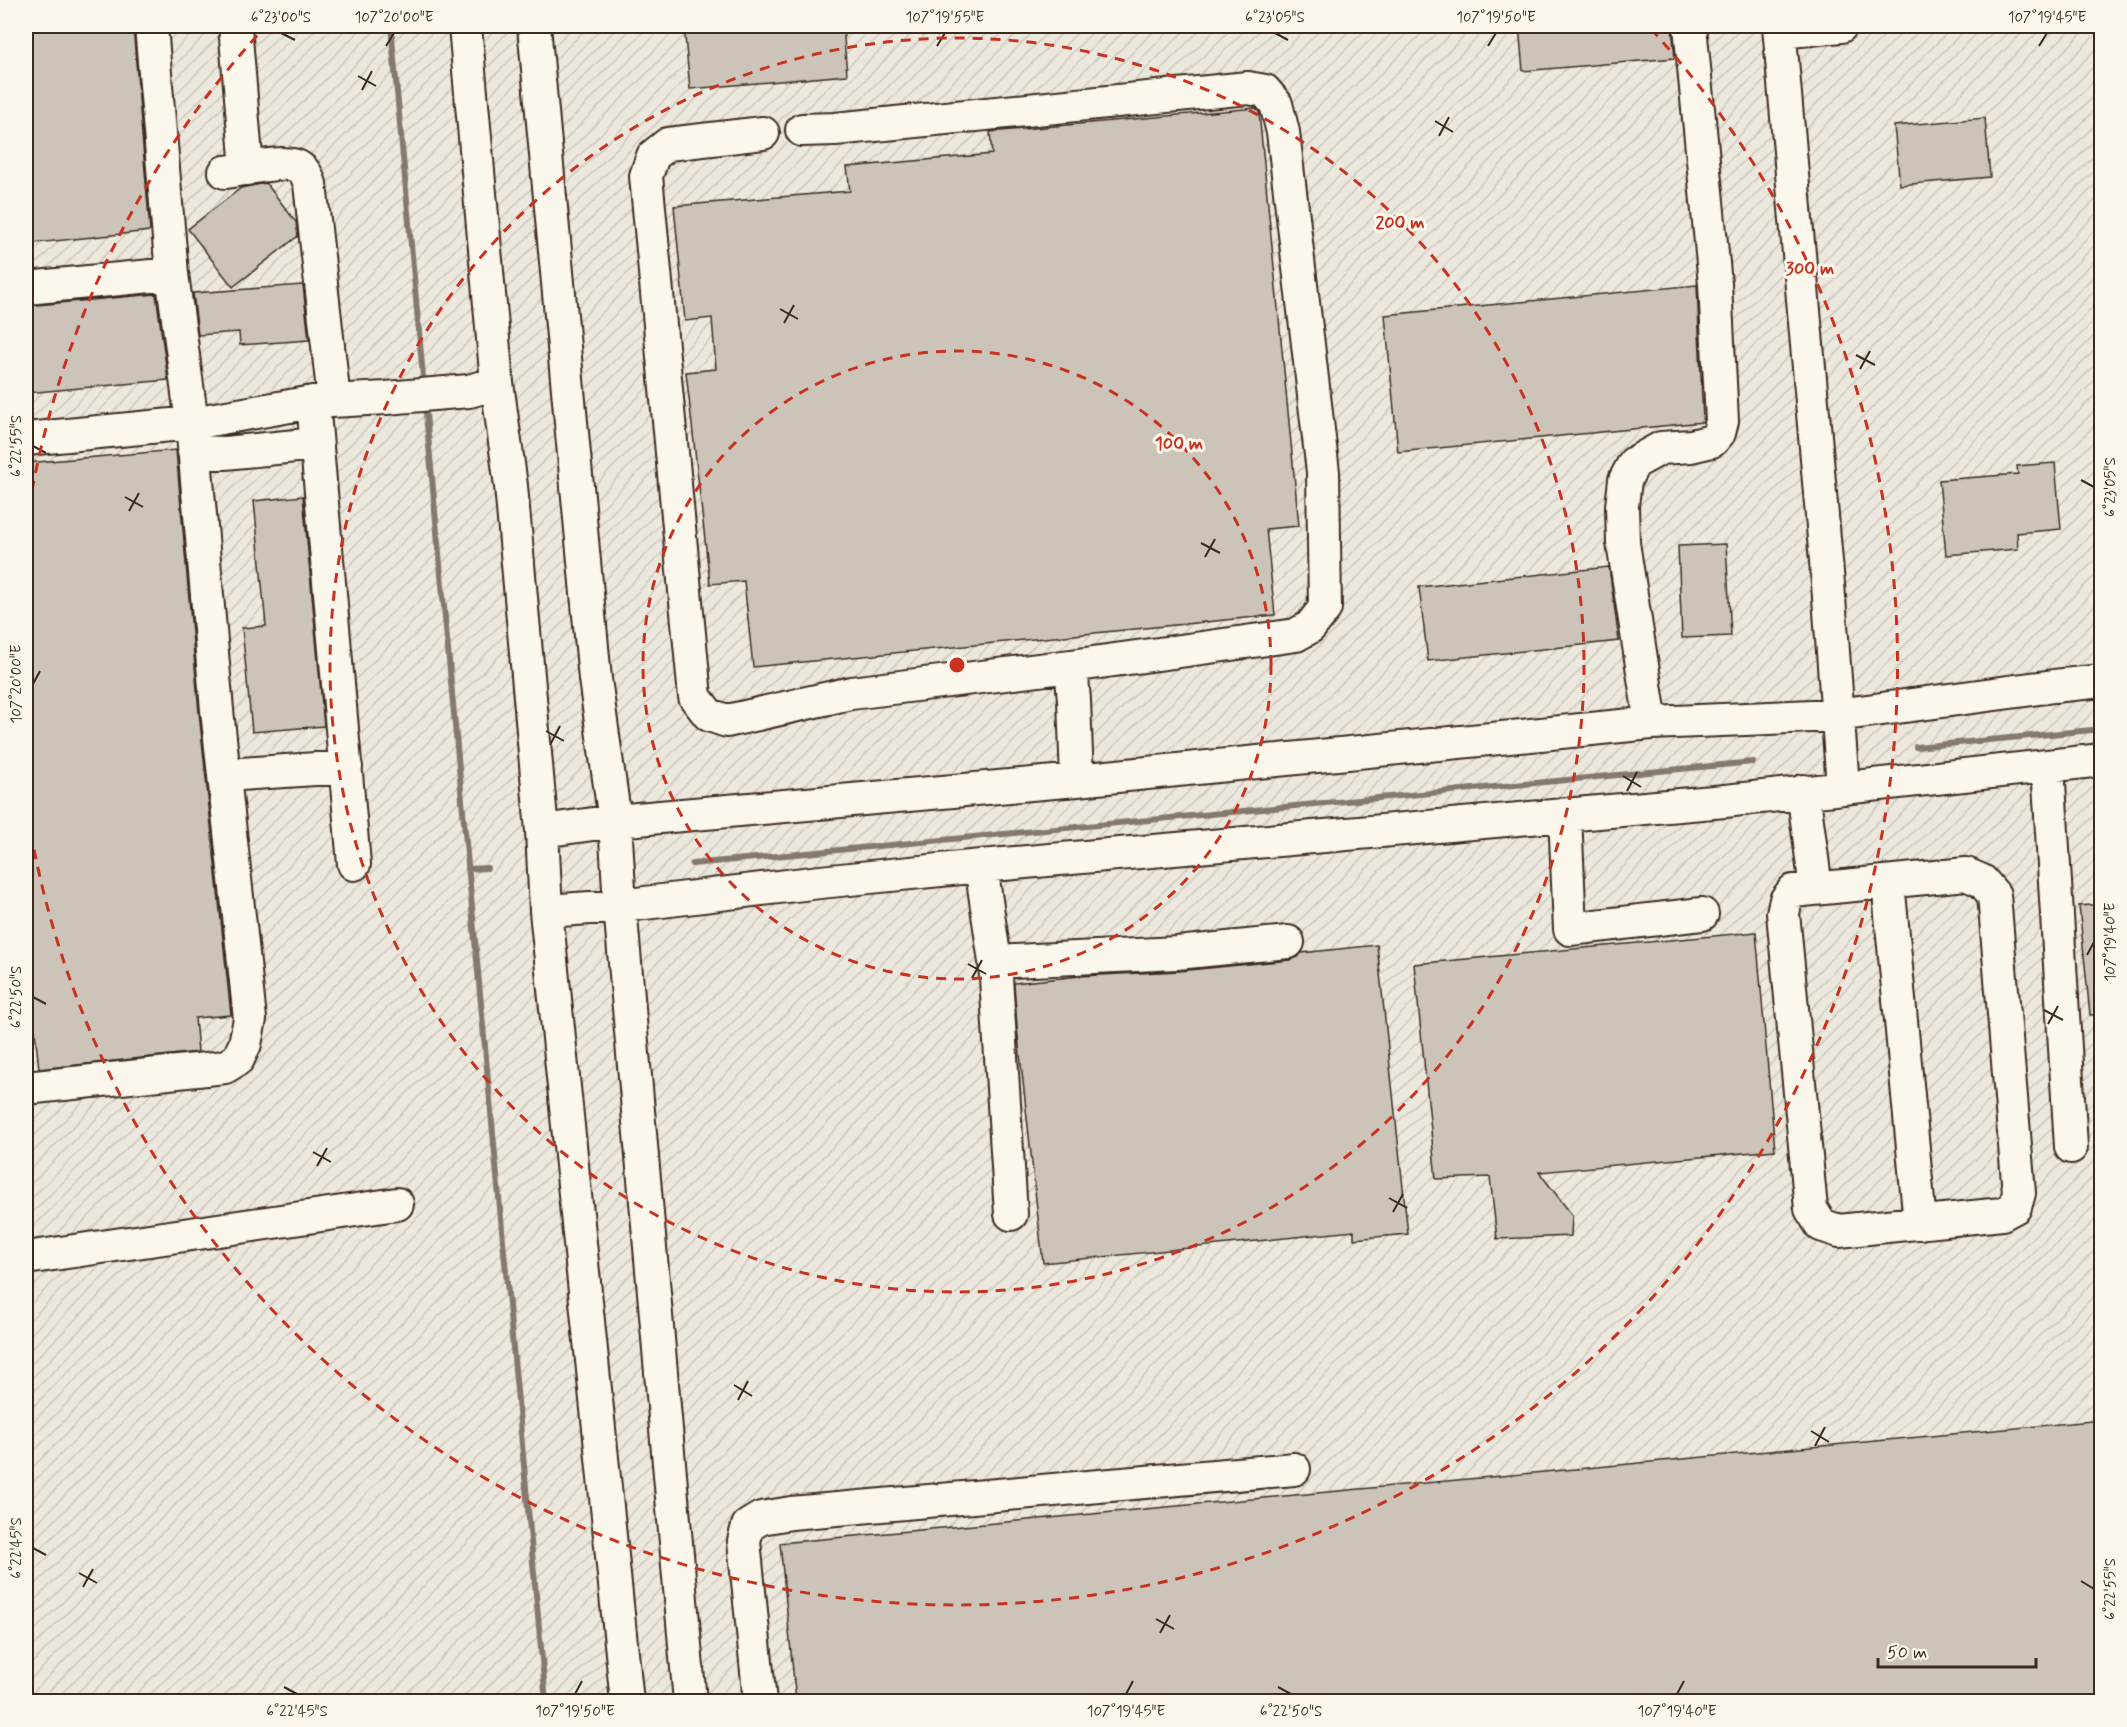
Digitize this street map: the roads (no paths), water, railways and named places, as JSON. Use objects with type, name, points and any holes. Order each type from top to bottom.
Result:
[{"type":"street","points":[[26,1088],[225,1067],[238,1059],[245,1044],[250,1018],[217,710],[193,437],[172,274],[151,26]]},
{"type":"street","points":[[235,26],[236,170],[285,163],[299,166],[306,174],[310,184],[323,401],[316,444],[354,864]]},
{"type":"street","points":[[465,26],[483,387],[511,486],[542,831],[546,911],[627,1701]]},
{"type":"street","points":[[534,26],[595,679],[615,821],[620,906],[690,1701]]},
{"type":"street","points":[[1651,723],[1623,543],[1622,506],[1625,480],[1634,463],[1661,448],[1691,446],[1712,441],[1719,433],[1722,422],[1715,284],[1690,26]]},
{"type":"street","points":[[1841,26],[1779,29],[1828,584],[1843,787]]},
{"type":"street","points":[[763,133],[668,144],[653,156],[646,176],[695,697],[709,715],[727,721],[851,693],[1296,635],[1310,627],[1325,608],[1323,472],[1283,132],[1276,105],[1265,91],[1248,88],[835,129],[802,130]]},
{"type":"street","points":[[26,288],[172,274]]},
{"type":"street","points":[[26,439],[193,437],[323,401],[386,399],[483,387]]},
{"type":"street","points":[[193,437],[225,453],[316,444]]},
{"type":"street","points":[[1071,666],[1077,780]]},
{"type":"street","points":[[542,831],[615,821],[1077,780],[1651,723],[1837,715],[2102,681]]},
{"type":"street","points":[[546,911],[620,906],[820,882],[981,866],[1725,801],[2102,760]]},
{"type":"street","points":[[2048,766],[2071,1147]]},
{"type":"street","points":[[225,776],[346,767]]},
{"type":"street","points":[[1803,791],[1816,888]]},
{"type":"street","points":[[1565,814],[1570,929],[1702,914]]},
{"type":"street","points":[[981,866],[995,962],[1011,1214]]},
{"type":"street","points":[[1966,874],[1982,882],[1994,895],[2019,1193],[2015,1207],[2002,1214],[1839,1231],[1821,1225],[1811,1209],[1783,913],[1786,900],[1793,891],[1816,888],[1966,874]]},
{"type":"street","points":[[1888,882],[1920,1223]]},
{"type":"street","points":[[995,962],[1177,953],[1288,942]]},
{"type":"street","points":[[26,1258],[397,1204]]},
{"type":"street","points":[[759,1701],[744,1541],[748,1526],[761,1518],[791,1513],[1294,1469]]},
{"type":"waterway","points":[[391,26],[424,387]]},
{"type":"waterway","points":[[425,403],[546,1702]]},
{"type":"waterway","points":[[1916,747],[2102,729]]},
{"type":"waterway","points":[[692,864],[1753,762]]},
{"type":"waterway","points":[[468,869],[487,868]]}]
